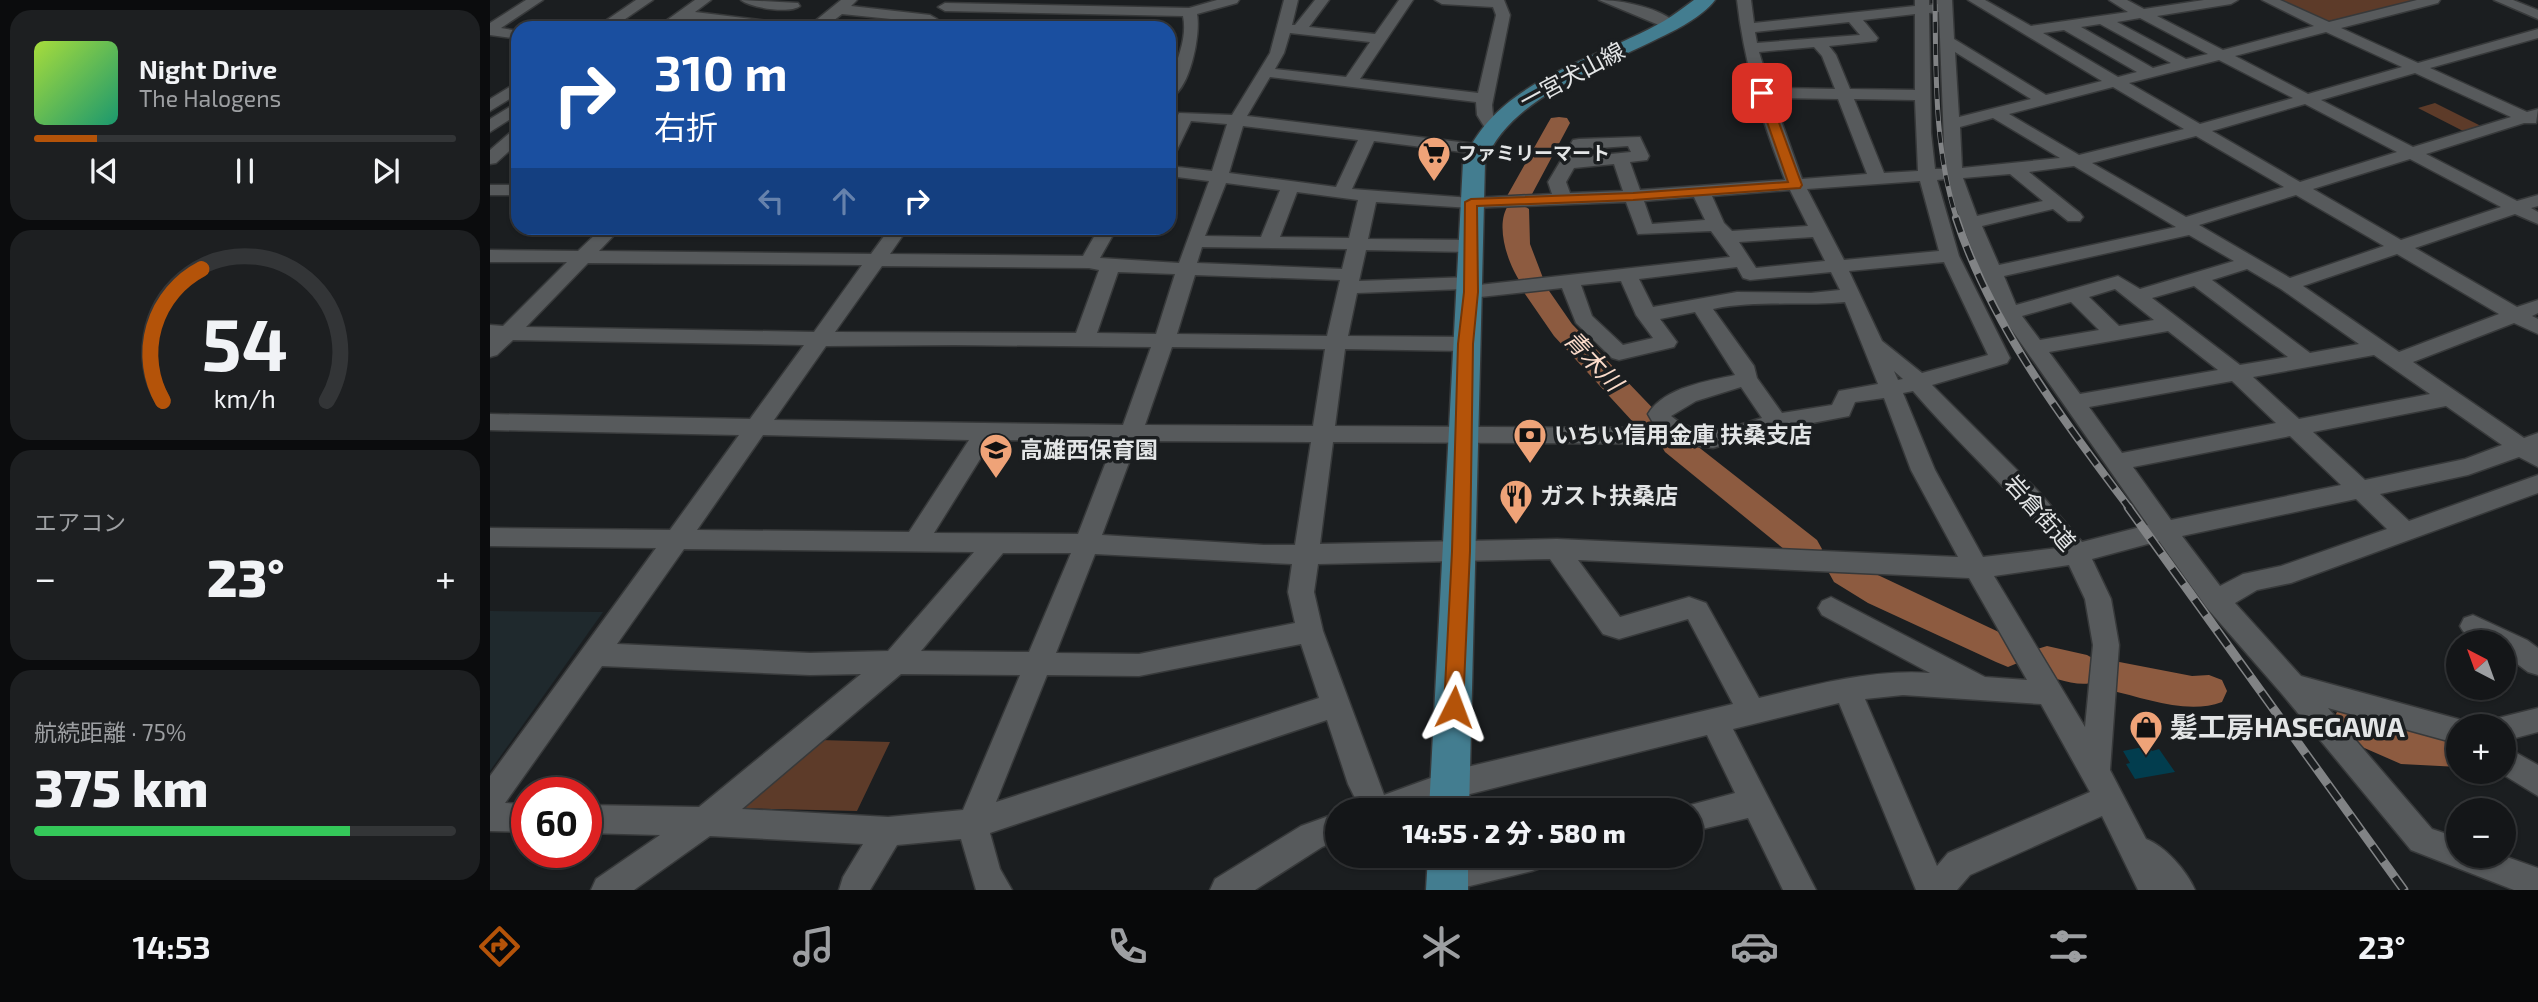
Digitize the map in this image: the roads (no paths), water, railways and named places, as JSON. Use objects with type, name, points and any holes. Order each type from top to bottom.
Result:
[{"type":"main road","name":"一宮犬山線","points":[[1486,138],[1509,110],[1529,96],[1671,25],[1706,0]]},
{"type":"main road","points":[[1450,798],[1461,551],[1465,344],[1471,288],[1471,202],[1474,162],[1486,138]]},
{"type":"street","points":[[490,30],[536,0]]},
{"type":"street","points":[[615,0],[643,1]]},
{"type":"street","points":[[673,21],[704,0]]},
{"type":"street","points":[[748,0],[797,3]]},
{"type":"street","points":[[1093,21],[1116,0]]},
{"type":"street","points":[[929,21],[949,4],[1056,5],[1105,10],[1189,12],[1232,0]]},
{"type":"street","points":[[1291,0],[1292,29]]},
{"type":"street","points":[[996,890],[986,877],[972,824],[1087,544],[1126,439],[1131,433],[1237,120],[1292,29],[1322,0]]},
{"type":"street","points":[[1350,82],[1406,0]]},
{"type":"street","points":[[1177,115],[1237,120],[1367,138],[1486,138],[1483,98],[1488,84],[1490,58],[1503,15],[1497,2],[1442,0]]},
{"type":"street","points":[[1744,0],[1750,48],[1762,93],[1796,185],[1840,267],[1923,470],[1976,568],[2095,771],[2155,890]]},
{"type":"street","points":[[1748,28],[1854,19],[1922,6],[1976,0],[2538,328]]},
{"type":"street","points":[[2116,0],[2538,219]]},
{"type":"street","points":[[2029,31],[2231,0]]},
{"type":"street","points":[[2269,0],[2533,119]]},
{"type":"street","points":[[1952,124],[2433,0]]},
{"type":"street","points":[[2501,0],[2538,15]]},
{"type":"street","points":[[613,21],[643,1]]},
{"type":"street","points":[[1614,1],[1671,25]]},
{"type":"street","points":[[774,21],[797,3]]},
{"type":"street","points":[[1945,3],[1956,173],[1954,179],[1991,273],[2010,313],[2216,601],[2422,839],[2446,848]]},
{"type":"street","points":[[824,21],[844,5],[915,21]]},
{"type":"street","points":[[1044,21],[1056,5]]},
{"type":"street","points":[[490,422],[985,432],[1680,436],[1713,440],[1776,422],[1841,411],[1847,396],[1889,390],[2000,358],[1950,256],[1927,175],[1922,6]]},
{"type":"street","points":[[1140,21],[1145,11]]},
{"type":"street","points":[[1176,78],[1185,58],[1185,38],[1194,26],[1189,12]]},
{"type":"street","points":[[876,21],[885,13]]},
{"type":"street","points":[[682,15],[734,21]]},
{"type":"street","points":[[1750,48],[1871,38],[1854,19]]},
{"type":"street","points":[[2103,20],[2184,64]]},
{"type":"street","points":[[2066,25],[2151,73]]},
{"type":"street","points":[[1292,29],[1379,39]]},
{"type":"street","points":[[490,30],[511,34]]},
{"type":"street","points":[[1176,172],[1368,196],[1471,202],[1701,192],[2014,169],[2077,161],[2197,130],[2538,33]]},
{"type":"street","points":[[1947,41],[2045,101]]},
{"type":"street","points":[[1819,44],[1829,55],[1877,178]]},
{"type":"street","points":[[1176,58],[1185,58]]},
{"type":"street","points":[[1266,72],[1483,98]]},
{"type":"street","points":[[490,86],[511,88]]},
{"type":"street","points":[[490,106],[511,93]]},
{"type":"street","points":[[1762,93],[1923,95]]},
{"type":"street","points":[[490,127],[511,112]]},
{"type":"street","points":[[1997,114],[2288,285],[2448,398],[2533,449]]},
{"type":"street","points":[[1991,273],[2187,226],[2298,188],[2533,119]]},
{"type":"street","points":[[1342,192],[1367,138]]},
{"type":"street","points":[[490,159],[511,140]]},
{"type":"street","points":[[1563,199],[1557,182],[1579,144],[1634,141],[1641,156],[1620,157],[1645,230],[1819,231]]},
{"type":"street","points":[[2014,169],[2074,217]]},
{"type":"street","points":[[1269,241],[1291,186]]},
{"type":"street","points":[[490,190],[511,190]]},
{"type":"street","points":[[1701,192],[1722,232],[1767,300]]},
{"type":"street","points":[[1368,196],[1336,342],[1301,592],[1310,631],[1335,705],[1363,784],[1372,798]]},
{"type":"street","points":[[2288,285],[2538,200]]},
{"type":"street","points":[[1971,223],[2057,203]]},
{"type":"street","points":[[490,350],[499,332],[605,235]]},
{"type":"street","points":[[490,800],[894,235]]},
{"type":"street","points":[[1089,262],[1104,235]]},
{"type":"street","points":[[1194,241],[1470,246]]},
{"type":"street","points":[[490,256],[873,262],[1089,262],[1110,266],[1185,268],[1471,288],[1627,274],[1840,267],[1950,256]]},
{"type":"street","points":[[2139,296],[2248,263]]},
{"type":"street","points":[[1084,340],[1110,266]]},
{"type":"street","points":[[1569,280],[1583,318],[1619,353],[1667,342],[1646,315],[1627,274]]},
{"type":"street","points":[[2196,278],[2306,360]]},
{"type":"street","points":[[2010,313],[2118,282],[2236,373],[2406,531]]},
{"type":"street","points":[[2075,294],[2114,333]]},
{"type":"street","points":[[1646,315],[1737,298],[1767,300],[1852,295]]},
{"type":"street","points":[[1700,305],[1746,371],[1746,379],[1776,422]]},
{"type":"street","points":[[2395,361],[2538,306]]},
{"type":"street","points":[[2035,348],[2174,323]]},
{"type":"street","points":[[499,332],[818,339],[1465,344]]},
{"type":"street","name":"岩倉街道","points":[[1874,345],[1906,369],[1952,421],[2031,498],[2077,552],[2098,599],[2106,645],[2095,771]]},
{"type":"street","points":[[2073,402],[2375,348]]},
{"type":"street","points":[[1680,436],[1660,419],[1659,414],[1674,402],[1746,379]]},
{"type":"street","points":[[2118,462],[2448,398]]},
{"type":"street","points":[[916,542],[985,432]]},
{"type":"street","points":[[490,537],[1087,544],[1264,555],[1307,552],[1557,549],[1976,568],[2077,552],[2166,530],[2468,467],[2533,449]]},
{"type":"street","points":[[2216,601],[2252,581],[2282,576],[2538,484]]},
{"type":"street","points":[[618,887],[705,821],[895,662],[997,543]]},
{"type":"street","points":[[1557,549],[1612,626],[1619,628],[1689,608],[1697,610],[1751,711]]},
{"type":"street","points":[[1831,608],[1981,687]]},
{"type":"street","points":[[2473,626],[2518,648],[2538,664]]},
{"type":"street","points":[[595,654],[810,664],[895,662],[1139,665],[1310,631]]},
{"type":"street","points":[[1450,798],[1714,720],[1847,689],[1903,683],[2049,693]]},
{"type":"street","points":[[2292,686],[2446,727]]},
{"type":"street","points":[[1847,689],[1934,890],[1959,864],[2108,799]]},
{"type":"street","points":[[602,819],[705,821],[888,831],[972,824],[1335,705]]},
{"type":"street","points":[[1714,720],[1800,890]]},
{"type":"street","points":[[2516,725],[2538,720]]},
{"type":"street","points":[[2516,767],[2538,782]]},
{"type":"street","points":[[1703,815],[1754,802]]},
{"type":"street","points":[[490,817],[511,818]]},
{"type":"street","points":[[850,889],[888,831]]},
{"type":"street","points":[[1226,890],[1312,836],[1325,831]]},
{"type":"street","points":[[2126,832],[2179,890]]},
{"type":"street","points":[[1447,874],[1475,868]]},
{"type":"street","points":[[2496,868],[2538,884]]},
{"type":"waterway","name":"青木川","points":[[1519,196],[1559,123]]},
{"type":"waterway","name":"青木川","points":[[1517,209],[1515,227],[1518,244],[1530,278]]},
{"type":"waterway","name":"青木川","points":[[1536,291],[1563,330],[1655,428]]},
{"type":"waterway","name":"青木川","points":[[1676,445],[1806,549]]},
{"type":"waterway","name":"青木川","points":[[1846,573],[1880,593],[2008,652]]},
{"type":"waterway","name":"青木川","points":[[2047,661],[2087,670]]},
{"type":"waterway","name":"青木川","points":[[2109,675],[2192,692],[2209,691]]},
{"type":"waterway","name":"青木川","points":[[2350,724],[2401,747],[2446,749]]},
{"type":"railway","points":[[1935,0],[1940,139],[1949,193],[1957,220]]},
{"type":"railway","points":[[1956,218],[1971,258],[2009,334],[2055,406],[2130,509]]},
{"type":"railway","points":[[2128,507],[2404,890]]},
{"type":"place","name":"ファミリーマート","points":[[1434,183]]},
{"type":"place","name":"いちい信用金庫 扶桑支店","points":[[1530,465]]},
{"type":"place","name":"高雄西保育園","points":[[996,480]]},
{"type":"place","name":"ガスト扶桑店","points":[[1516,526]]},
{"type":"place","name":"髪工房HASEGAWA","points":[[2146,757]]}]
